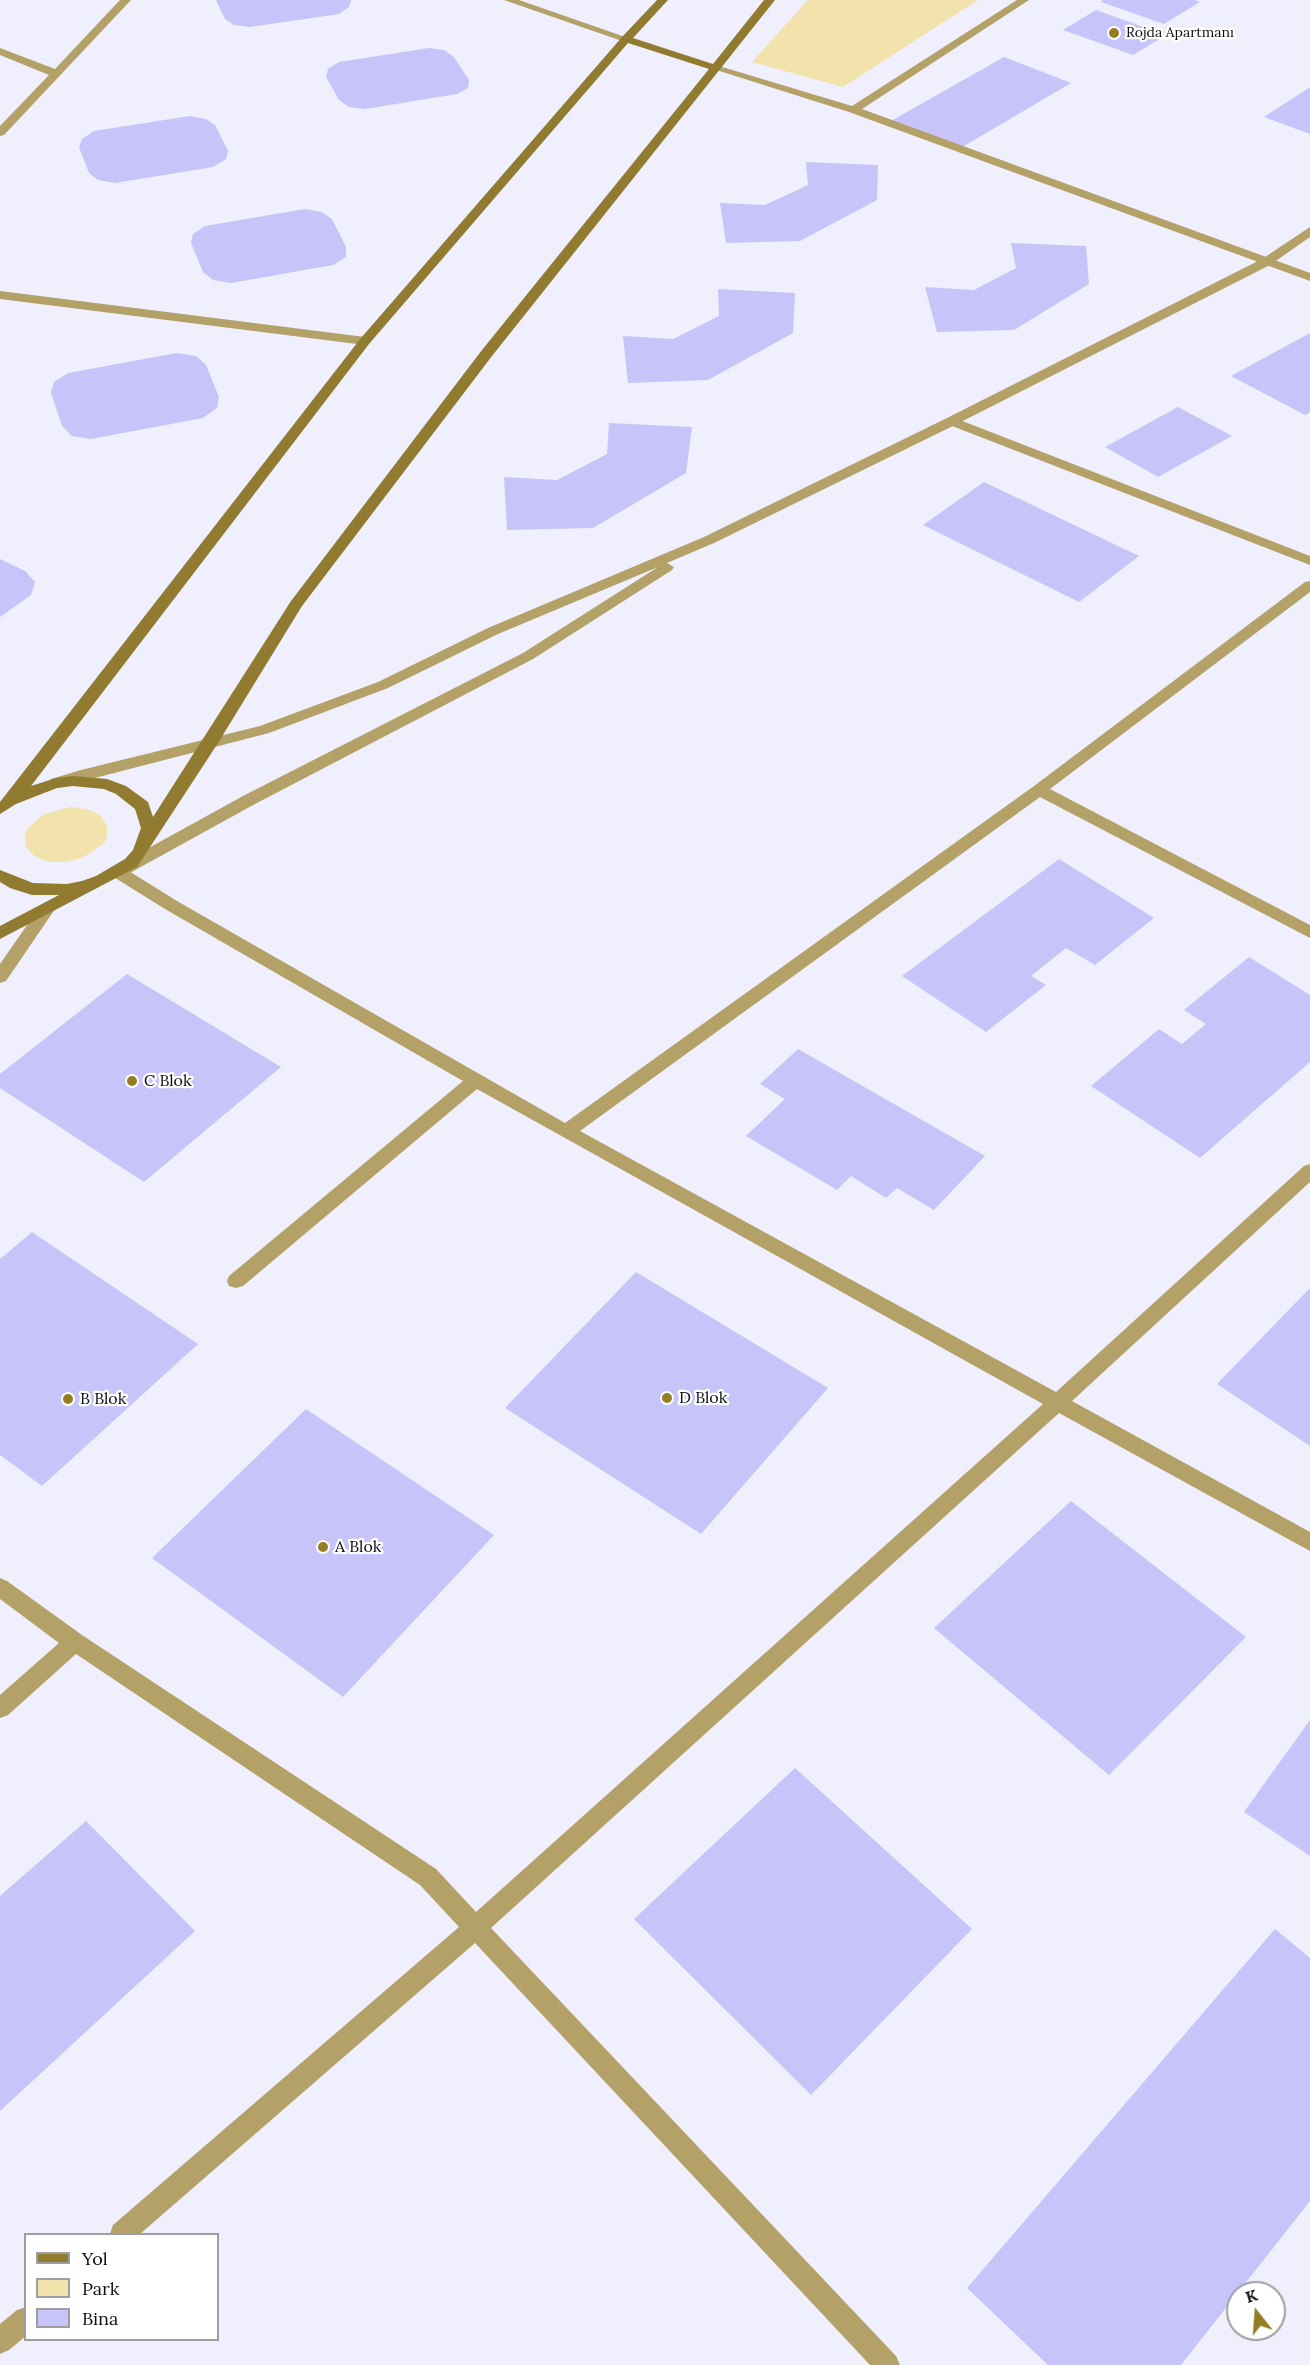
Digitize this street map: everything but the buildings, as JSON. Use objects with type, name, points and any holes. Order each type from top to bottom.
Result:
[{"type":"main road","points":[[2,805],[365,341],[626,39],[663,0]]},
{"type":"main road","points":[[0,933],[110,876],[130,863],[210,743],[296,604],[486,353],[770,0]]},
{"type":"main road","points":[[626,39],[715,68]]},
{"type":"main road","points":[[2,805],[23,794],[56,783],[73,781],[106,784],[133,797],[142,806],[149,828],[146,840]]},
{"type":"main road","points":[[0,875],[16,884],[49,890],[67,890],[110,876]]},
{"type":"street","points":[[0,132],[126,0]]},
{"type":"street","points":[[509,0],[626,39]]},
{"type":"street","points":[[853,110],[1024,0]]},
{"type":"street","points":[[0,51],[55,73]]},
{"type":"street","points":[[715,68],[853,110],[1310,277]]},
{"type":"street","points":[[56,783],[264,730],[383,686],[493,631],[709,540],[952,421],[1266,262],[1310,231]]},
{"type":"street","points":[[0,295],[365,341]]},
{"type":"street","points":[[952,421],[1310,561]]},
{"type":"street","points":[[110,876],[249,800],[528,656],[709,540]]},
{"type":"street","points":[[566,1132],[1039,790],[1310,585]]},
{"type":"street","points":[[1039,790],[1310,932]]},
{"type":"street","points":[[110,876],[171,905],[566,1132],[1310,1542]]},
{"type":"street","points":[[0,977],[46,909]]},
{"type":"street","points":[[236,1281],[477,1079]]},
{"type":"street","points":[[124,2233],[476,1927],[1056,1404],[1310,1171]]},
{"type":"street","points":[[0,1587],[75,1642],[428,1877],[887,2365]]},
{"type":"street","points":[[0,1708],[75,1642]]},
{"type":"street","points":[[0,2341],[24,2321]]},
{"type":"green space","points":[[808,0],[978,0],[843,87],[752,62]]},
{"type":"green space","points":[[70,807],[87,809],[100,815],[107,826],[107,837],[104,843],[84,857],[67,862],[49,862],[34,856],[26,847],[27,829],[44,814]]},
{"type":"place","name":"Rojda Apartmanı","points":[[1114,33]]},
{"type":"place","name":"C Blok","points":[[132,1081]]},
{"type":"place","name":"D Blok","points":[[667,1398]]},
{"type":"place","name":"B Blok","points":[[68,1399]]},
{"type":"place","name":"A Blok","points":[[323,1547]]}]
